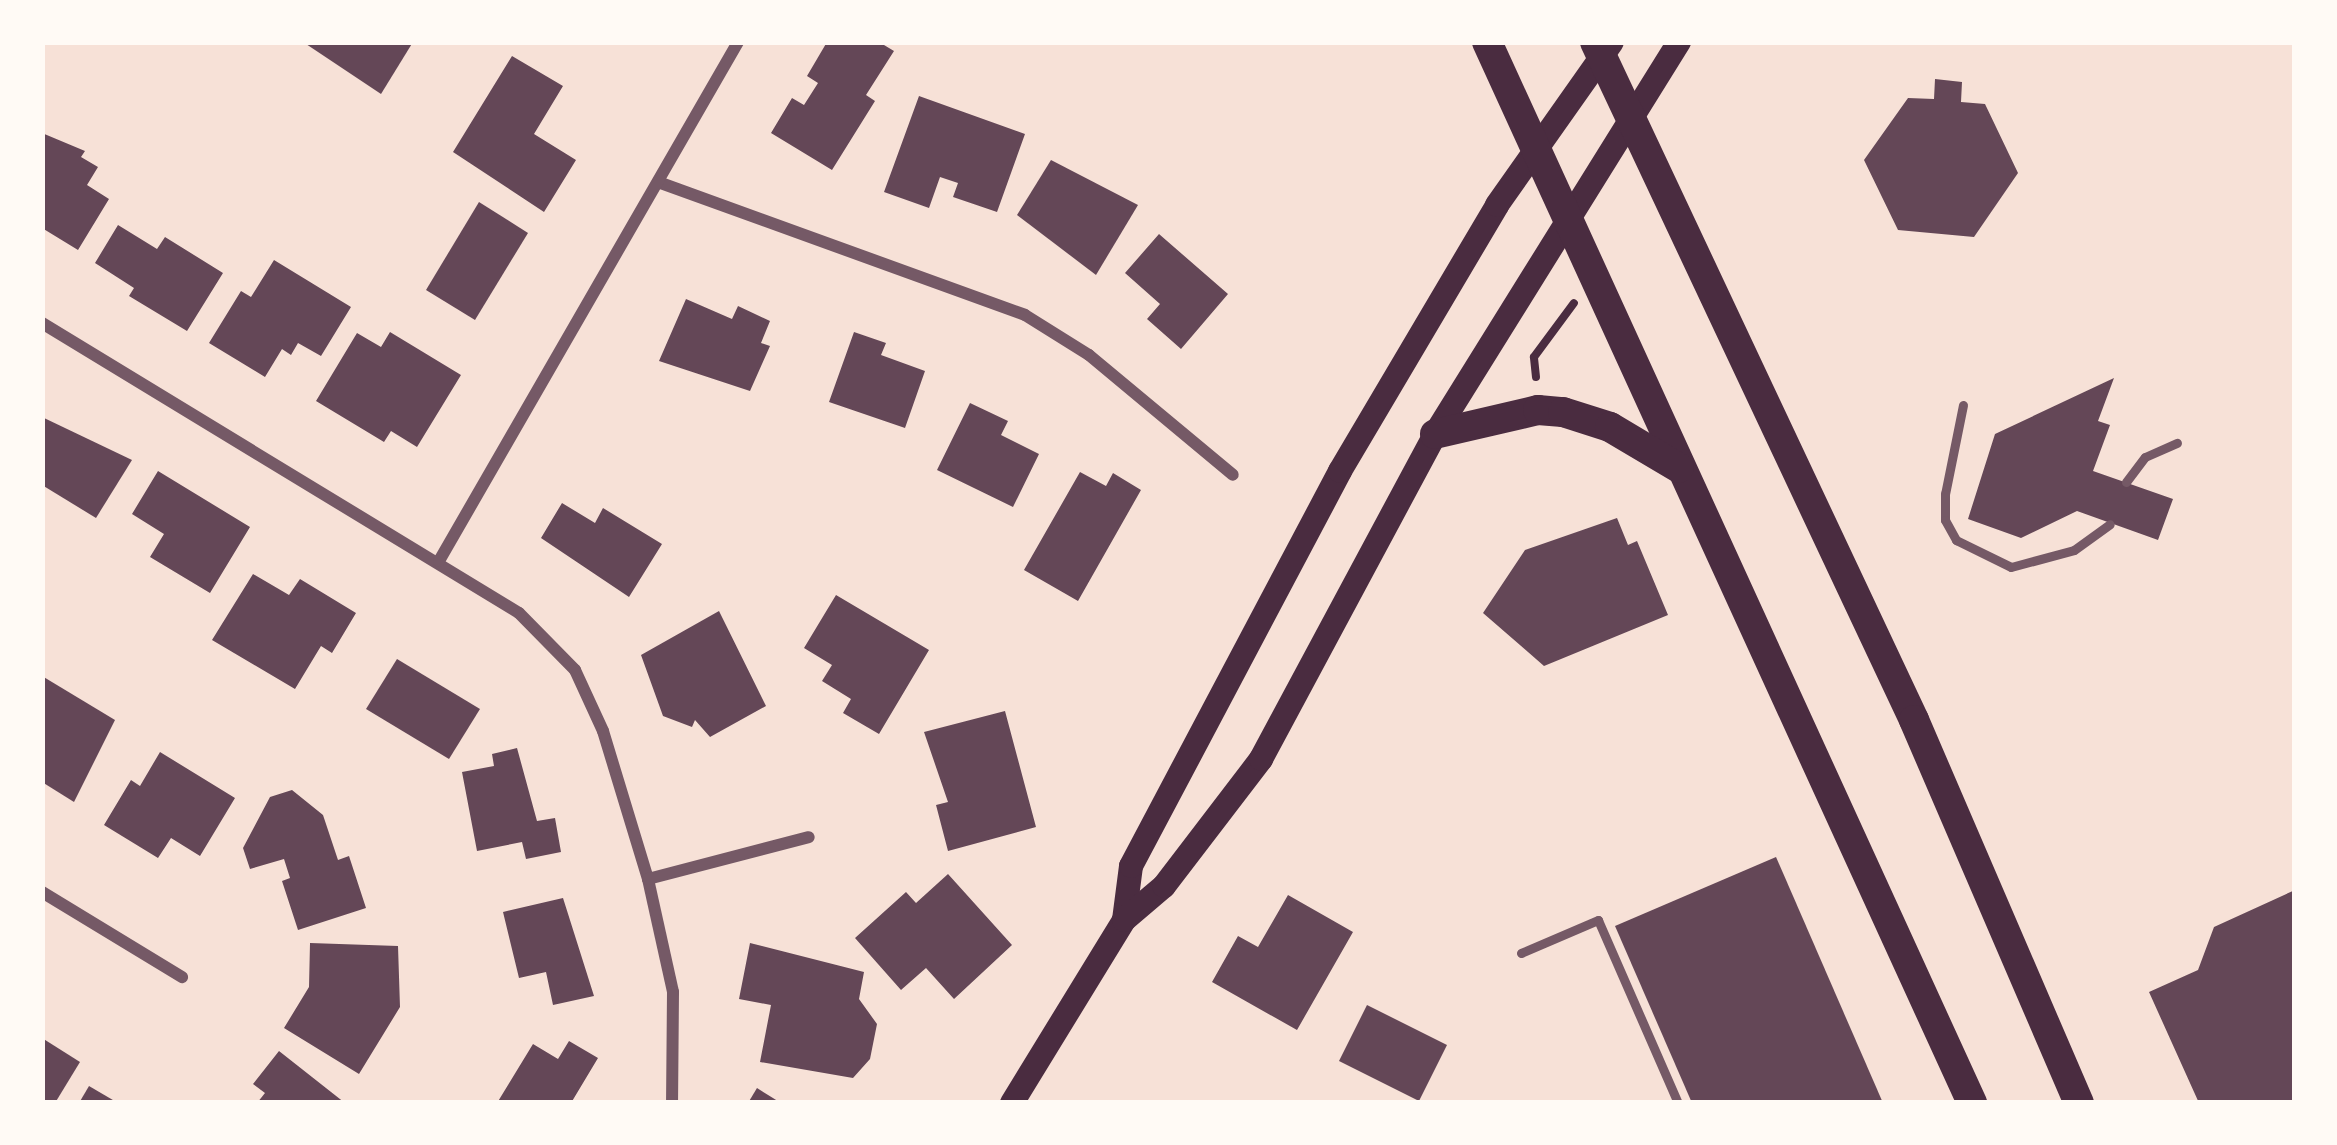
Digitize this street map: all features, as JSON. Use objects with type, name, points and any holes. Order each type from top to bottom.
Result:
[{"type":"main road","points":[[1487,42],[1972,1103]]},
{"type":"main road","points":[[1012,1103],[1124,920],[1164,886],[1261,759],[1435,434],[1678,42]]},
{"type":"main road","points":[[1124,920],[1131,866],[1340,471],[1603,47]]},
{"type":"main road","points":[[1603,47],[1914,720],[2079,1103]]},
{"type":"main road","points":[[1435,434],[1538,410],[1563,412],[1610,428],[1679,467]]},
{"type":"street","points":[[439,561],[738,42]]},
{"type":"street","points":[[658,182],[1025,316],[1089,355],[1233,475]]},
{"type":"street","points":[[42,323],[519,613],[575,670],[603,731],[648,879],[673,992],[672,1103]]},
{"type":"street","points":[[648,879],[809,837]]},
{"type":"street","points":[[42,892],[182,977]]},
{"type":"lane","points":[[1963,405],[1945,494],[1945,520],[1956,540],[2011,567],[2074,550],[2110,524]]},
{"type":"lane","points":[[2126,482],[2145,457],[2176,443]]},
{"type":"lane","points":[[1521,953],[1598,920],[1678,1103]]},
{"type":"path","points":[[1537,391],[1534,357],[1578,298]]},
{"type":"path","points":[[1548,307],[1558,325]]},
{"type":"building","points":[[303,42],[413,42],[381,94]]},
{"type":"building","points":[[827,42],[879,42],[894,51],[866,95],[875,101],[832,170],[771,133],[792,98],[804,105],[818,83],[807,76]]},
{"type":"building","points":[[512,56],[563,86],[534,134],[576,160],[544,212],[453,152]]},
{"type":"building","points":[[1935,79],[1962,82],[1961,102],[1985,104],[2018,173],[1974,237],[1898,230],[1864,160],[1908,98],[1934,99]]},
{"type":"building","points":[[919,96],[1025,134],[997,212],[953,197],[958,183],[940,177],[929,208],[884,192]]},
{"type":"building","points":[[42,133],[85,151],[81,157],[98,167],[87,185],[109,199],[78,250],[42,228]]},
{"type":"building","points":[[1051,160],[1138,205],[1096,275],[1017,215]]},
{"type":"building","points":[[479,202],[528,233],[475,320],[426,290]]},
{"type":"building","points":[[118,225],[157,249],[165,237],[223,273],[187,331],[129,296],[134,288],[95,263]]},
{"type":"building","points":[[1159,234],[1228,294],[1181,349],[1147,319],[1160,304],[1125,273]]},
{"type":"building","points":[[274,260],[351,307],[321,356],[298,343],[291,355],[282,349],[265,377],[209,343],[241,291],[251,297]]},
{"type":"building","points":[[686,299],[732,319],[738,306],[770,321],[761,343],[770,346],[750,391],[659,361]]},
{"type":"building","points":[[390,332],[461,375],[417,447],[391,431],[384,442],[316,401],[357,333],[381,347]]},
{"type":"building","points":[[854,332],[886,343],[881,355],[925,371],[905,428],[829,402]]},
{"type":"building","points":[[2114,378],[2098,421],[2110,425],[2093,471],[2173,499],[2158,540],[2077,511],[2021,538],[1968,519],[1995,434]]},
{"type":"building","points":[[970,403],[1008,421],[1001,435],[1039,454],[1013,507],[937,470]]},
{"type":"building","points":[[42,417],[132,460],[96,518],[42,485]]},
{"type":"building","points":[[158,471],[250,527],[210,593],[150,557],[164,534],[132,514]]},
{"type":"building","points":[[1080,472],[1106,486],[1113,473],[1141,490],[1078,601],[1024,570]]},
{"type":"building","points":[[562,503],[595,523],[603,508],[662,544],[629,597],[541,538]]},
{"type":"building","points":[[1617,518],[1628,545],[1637,541],[1668,615],[1544,666],[1483,613],[1525,550]]},
{"type":"building","points":[[253,574],[289,595],[300,579],[356,613],[332,653],[321,646],[295,689],[212,640]]},
{"type":"building","points":[[836,595],[929,650],[879,734],[843,713],[851,699],[822,681],[832,665],[804,648]]},
{"type":"building","points":[[719,611],[766,706],[710,737],[695,720],[692,727],[663,716],[641,655]]},
{"type":"building","points":[[397,659],[480,709],[449,759],[366,709]]},
{"type":"building","points":[[42,676],[115,720],[74,802],[42,782]]},
{"type":"building","points":[[1005,711],[1036,827],[948,851],[936,805],[948,802],[924,732]]},
{"type":"building","points":[[517,748],[537,821],[555,818],[561,852],[526,859],[522,842],[477,851],[462,772],[494,766],[492,754]]},
{"type":"building","points":[[160,752],[235,798],[200,856],[171,838],[158,858],[104,825],[131,780],[140,786]]},
{"type":"building","points":[[292,790],[323,815],[338,860],[349,856],[366,908],[298,930],[282,881],[290,878],[284,859],[250,869],[243,848],[270,797]]},
{"type":"building","points":[[1776,857],[1883,1103],[1692,1103],[1615,926]]},
{"type":"building","points":[[948,874],[1012,945],[954,999],[926,968],[901,990],[855,938],[906,892],[916,903]]},
{"type":"building","points":[[2295,890],[2295,1103],[2199,1103],[2149,992],[2198,970],[2214,927]]},
{"type":"building","points":[[1288,895],[1353,932],[1297,1030],[1212,982],[1238,936],[1258,947]]},
{"type":"building","points":[[563,898],[594,996],[553,1005],[546,972],[519,978],[503,912]]},
{"type":"building","points":[[310,943],[398,946],[400,1007],[359,1074],[284,1028],[309,987]]},
{"type":"building","points":[[750,943],[864,972],[859,999],[877,1024],[870,1059],[853,1078],[760,1062],[771,1005],[739,999]]},
{"type":"building","points":[[1367,1005],[1447,1045],[1419,1101],[1339,1061]]},
{"type":"building","points":[[42,1038],[80,1062],[55,1103],[42,1103]]},
{"type":"building","points":[[569,1041],[598,1058],[571,1103],[497,1103],[533,1044],[558,1059]]},
{"type":"building","points":[[279,1051],[345,1103],[257,1103],[265,1093],[253,1084]]},
{"type":"building","points":[[89,1086],[118,1103],[79,1103]]},
{"type":"building","points":[[757,1088],[781,1103],[748,1103]]}]
